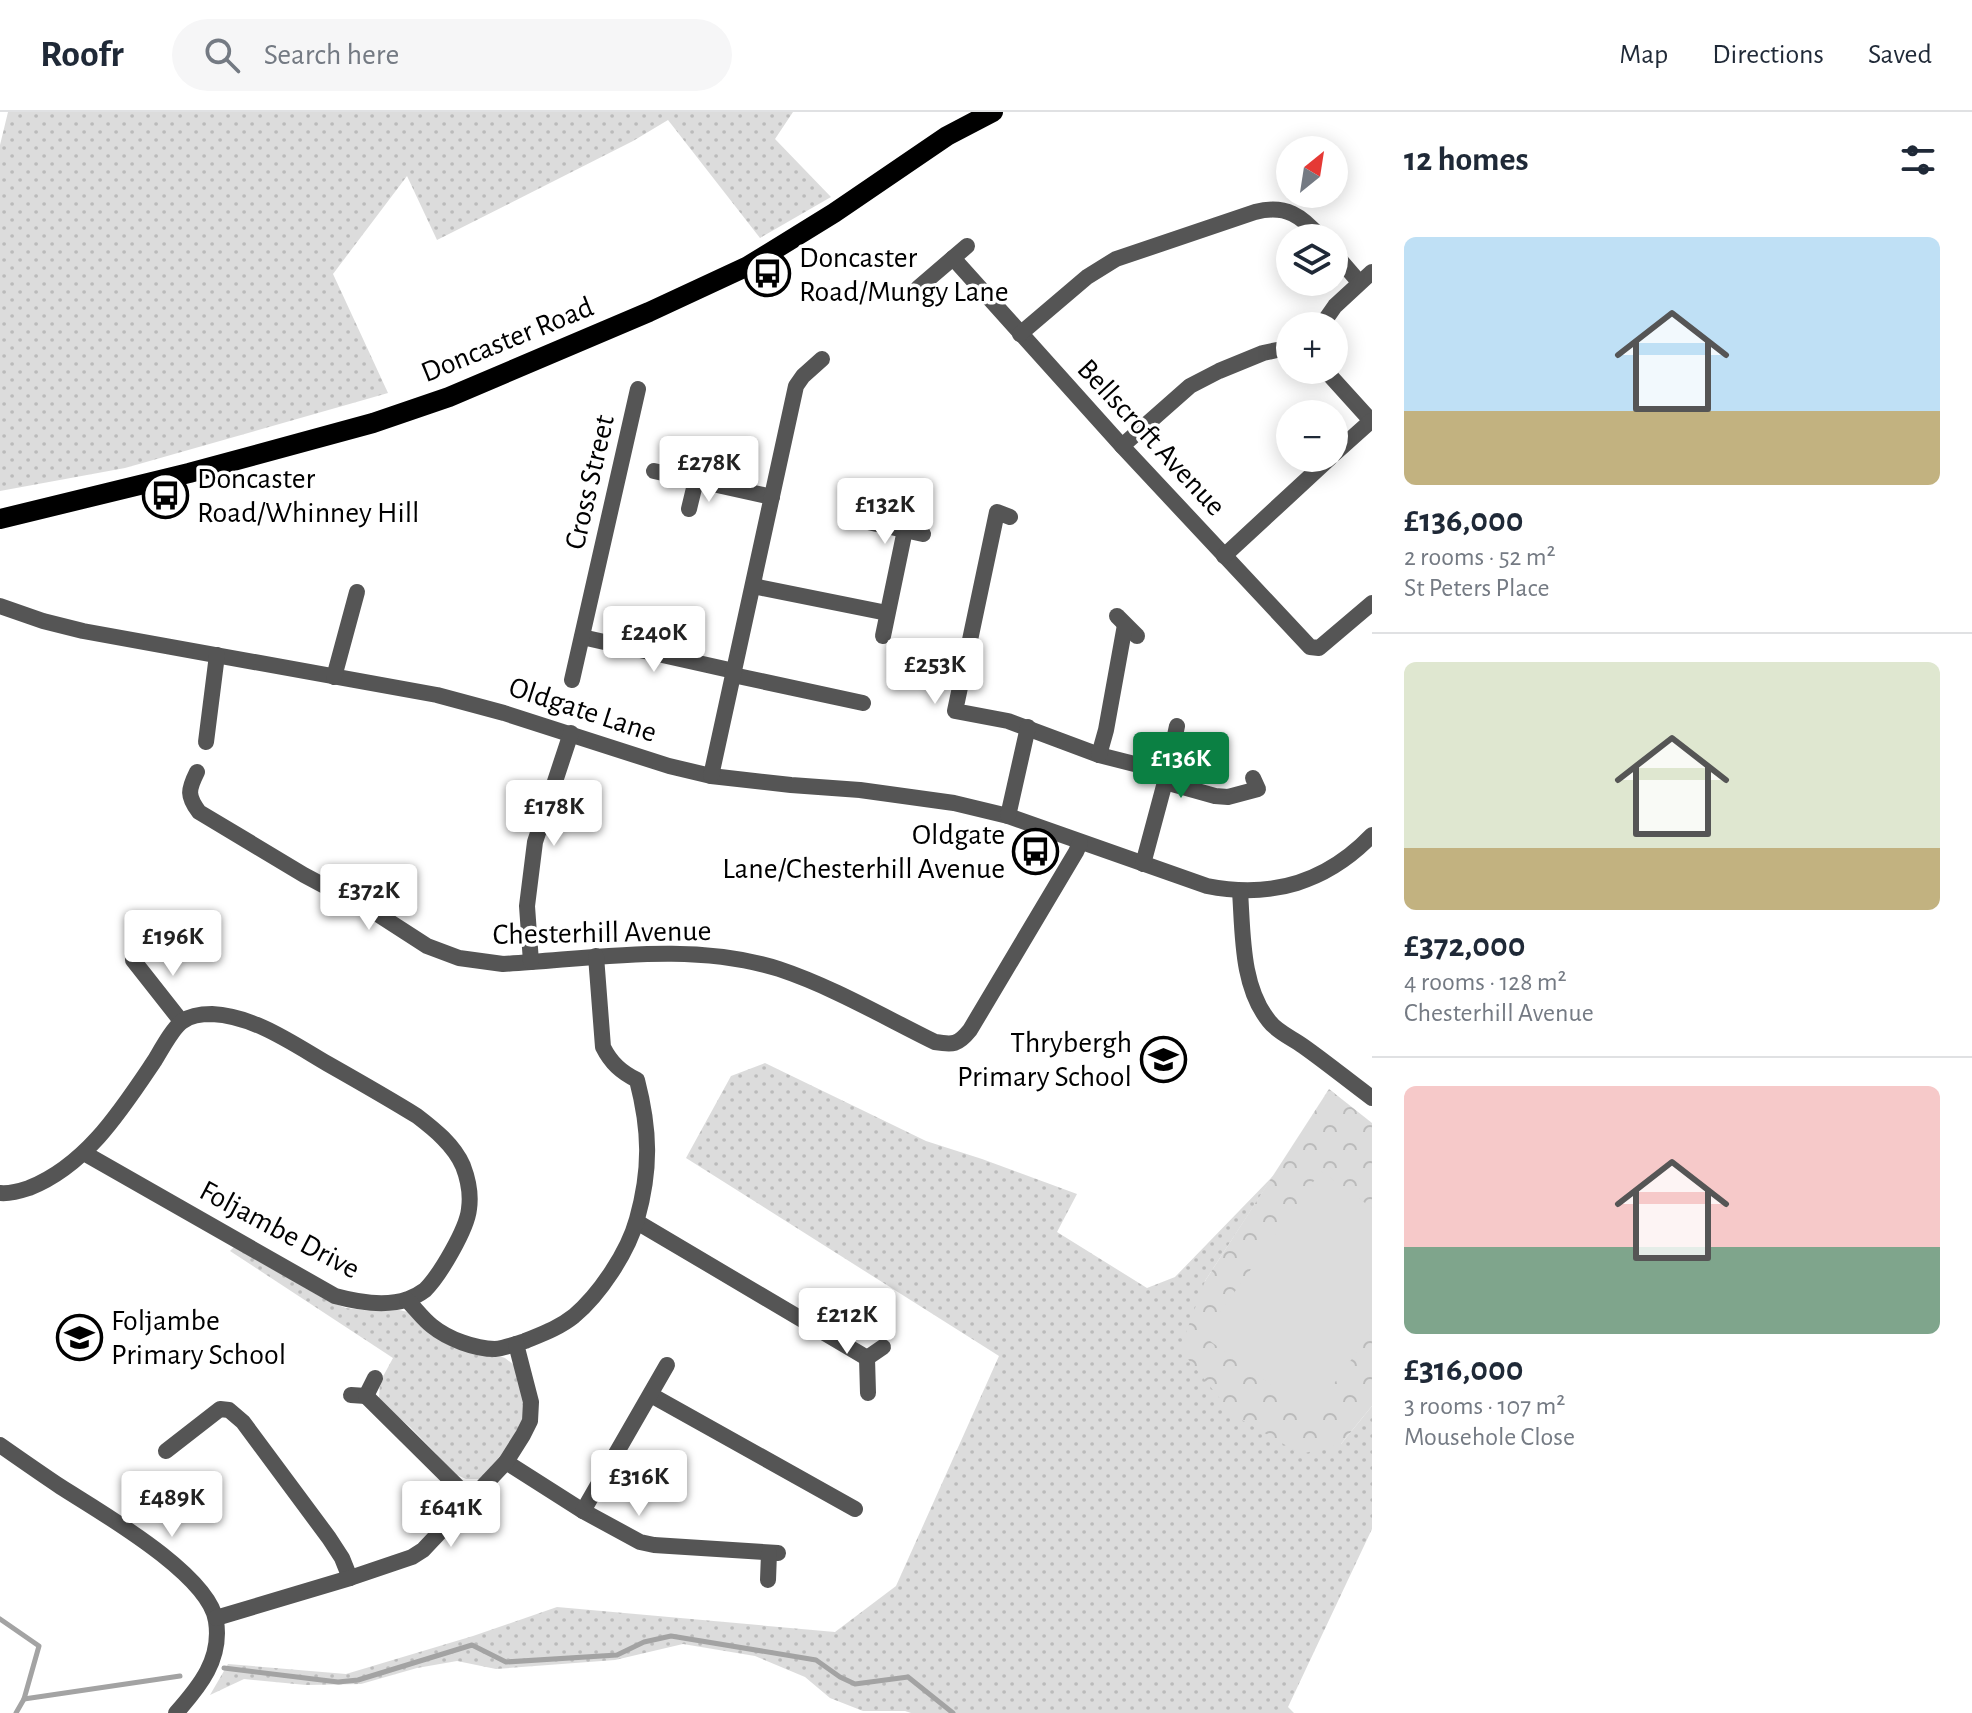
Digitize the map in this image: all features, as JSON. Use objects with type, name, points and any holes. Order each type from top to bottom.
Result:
[{"type":"main road","name":"Doncaster Road","points":[[0,519],[204,469],[373,423],[539,360],[748,266],[834,213],[947,136],[993,112]]},
{"type":"street","points":[[1020,334],[1087,277],[1116,259],[1265,209],[1295,214],[1309,224]]},
{"type":"street","points":[[918,288],[967,246]]},
{"type":"street","name":"Bellscroft Avenue","points":[[953,258],[1122,446],[1310,647],[1319,648],[1372,603]]},
{"type":"street","points":[[1331,312],[1366,277],[1348,264]]},
{"type":"street","points":[[1122,446],[1190,386],[1219,371],[1276,350]]},
{"type":"street","points":[[711,776],[796,386],[822,359]]},
{"type":"street","points":[[1338,384],[1371,421],[1348,442]]},
{"type":"street","name":"Cross Street","points":[[572,680],[638,389]]},
{"type":"street","points":[[654,471],[772,497]]},
{"type":"street","points":[[1224,556],[1315,472]]},
{"type":"street","points":[[689,509],[696,480]]},
{"type":"street","points":[[1010,517],[997,512],[955,711],[1028,727],[1215,796],[1228,797],[1258,789],[1253,778]]},
{"type":"street","points":[[854,519],[923,534]]},
{"type":"street","points":[[883,636],[905,530]]},
{"type":"street","points":[[753,586],[887,613]]},
{"type":"street","points":[[334,677],[357,592]]},
{"type":"street","name":"Oldgate Lane","points":[[0,606],[83,631],[437,695],[711,776],[954,803],[1008,816],[1207,886],[1240,891],[1291,885],[1337,864],[1372,835]]},
{"type":"street","points":[[1099,755],[1126,626]]},
{"type":"street","points":[[582,637],[863,703]]},
{"type":"street","points":[[206,742],[217,655]]},
{"type":"street","points":[[1143,864],[1177,726]]},
{"type":"street","points":[[1008,816],[1028,727]]},
{"type":"street","points":[[531,962],[527,906],[535,842],[571,733]]},
{"type":"street","name":"Chesterhill Avenue","points":[[197,772],[189,793],[199,812],[304,875],[379,915],[427,946],[459,958],[503,964],[656,953],[725,958],[776,968],[842,995],[935,1042],[951,1045],[963,1039],[970,1030],[1080,843]]},
{"type":"street","points":[[1240,891],[1246,959],[1251,986],[1260,1008],[1271,1025],[1372,1098]]},
{"type":"street","points":[[0,1193],[22,1190],[43,1182],[84,1153],[125,1104],[181,1021],[199,1014],[243,1020],[274,1033],[417,1116],[436,1131],[462,1164],[469,1186],[470,1207],[466,1224],[439,1272],[423,1292],[407,1300],[432,1326],[451,1337],[495,1349],[550,1331],[573,1316],[595,1294],[620,1258],[637,1222],[646,1175],[647,1122],[637,1080],[623,1073],[609,1059],[603,1047],[596,956]]},
{"type":"street","points":[[133,960],[181,1021]]},
{"type":"street","name":"Foljambe Drive","points":[[84,1153],[335,1296],[356,1302],[407,1300]]},
{"type":"street","points":[[637,1222],[867,1358]]},
{"type":"street","points":[[216,1618],[350,1578],[412,1557],[423,1550],[506,1462],[530,1421],[531,1402],[516,1344]]},
{"type":"street","points":[[867,1358],[883,1347]]},
{"type":"street","points":[[867,1358],[868,1393]]},
{"type":"street","points":[[583,1511],[667,1365]]},
{"type":"street","points":[[375,1378],[358,1395],[470,1499]]},
{"type":"street","points":[[651,1395],[855,1509]]},
{"type":"street","points":[[166,1451],[220,1409],[229,1410],[243,1422],[329,1538],[350,1578]]},
{"type":"street","points":[[0,1445],[177,1567],[199,1588],[209,1603],[216,1618],[214,1660],[195,1691],[176,1713]]},
{"type":"street","points":[[506,1462],[583,1511],[640,1542],[774,1553],[768,1580]]},
{"type":"green space","points":[[8,112],[793,112],[775,139],[831,197],[760,238],[668,120],[633,141],[437,240],[407,176],[333,274],[388,393],[125,468],[0,491],[0,145]]},
{"type":"green space","points":[[765,1063],[926,1141],[1077,1194],[1057,1232],[1147,1288],[1175,1277],[1274,1175],[1205,1281],[1341,1444],[1372,1406],[1372,1529],[1288,1707],[1294,1713],[863,1711],[830,1698],[805,1677],[755,1656],[683,1644],[615,1660],[496,1669],[457,1661],[417,1668],[361,1684],[306,1685],[244,1679],[210,1695],[228,1664],[346,1674],[557,1607],[835,1632],[896,1586],[999,1356],[686,1158],[731,1076]]},
{"type":"green space","points":[[1329,1089],[1372,1123],[1372,1406],[1341,1444],[1301,1454],[1233,1415],[1180,1349],[1205,1281]]},
{"type":"green space","points":[[1321,1171],[1372,1208],[1372,1331],[1312,1414],[1203,1336]]},
{"type":"green space","points":[[234,1247],[328,1301],[346,1308],[408,1312],[431,1335],[450,1346],[505,1358],[514,1365],[524,1399],[523,1422],[515,1442],[480,1479],[457,1475],[379,1398],[380,1382],[393,1358],[230,1251]]},
{"type":"waterway","points":[[0,1619],[39,1646],[24,1699],[16,1713]]},
{"type":"waterway","points":[[224,1668],[338,1682],[358,1680],[472,1645],[506,1662],[617,1655],[644,1642],[671,1636],[816,1660],[855,1684],[908,1677],[953,1713]]},
{"type":"waterway","points":[[24,1699],[180,1676]]},
{"type":"place","name":"Doncaster Road/Mungy Lane","points":[[768,274]]},
{"type":"place","name":"Doncaster Road/Whinney Hill","points":[[166,495]]},
{"type":"place","name":"Oldgate Lane/Chesterhill Avenue","points":[[1036,851]]},
{"type":"place","name":"Thrybergh Primary School","points":[[1163,1059]]},
{"type":"place","name":"Foljambe Primary School","points":[[80,1337]]}]
